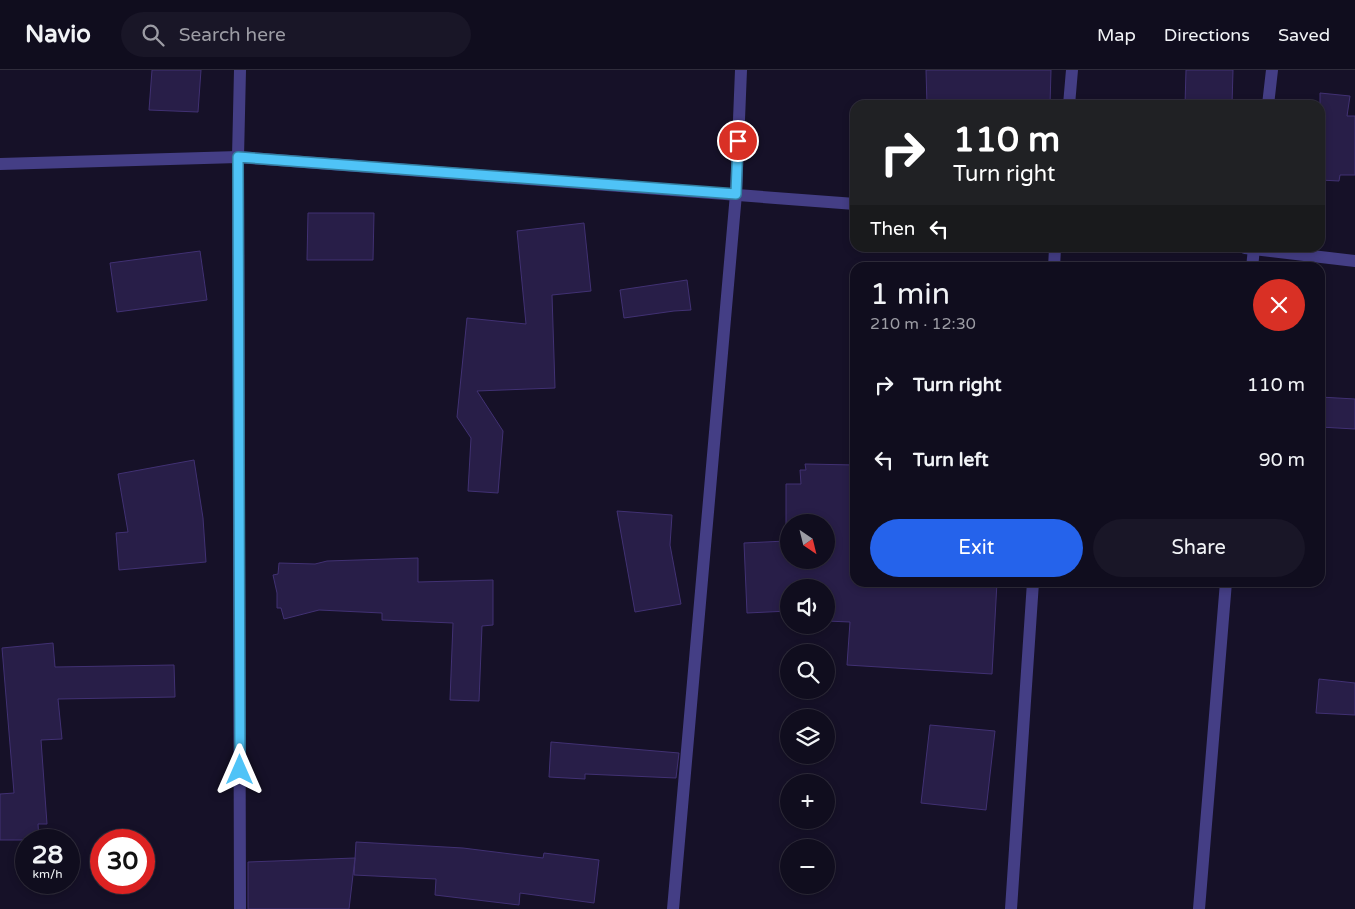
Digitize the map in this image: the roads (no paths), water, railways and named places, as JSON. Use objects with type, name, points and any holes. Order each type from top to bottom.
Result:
[{"type":"street","points":[[240,70],[238,157],[240,909]]},
{"type":"street","points":[[673,909],[736,194],[741,70]]},
{"type":"street","points":[[1069,100],[1072,70]]},
{"type":"street","points":[[1269,100],[1272,70]]},
{"type":"street","points":[[0,164],[238,157],[850,204]]},
{"type":"street","points":[[1283,252],[1355,261]]},
{"type":"street","points":[[1011,909],[1033,587]]},
{"type":"street","points":[[1199,909],[1226,587]]}]
